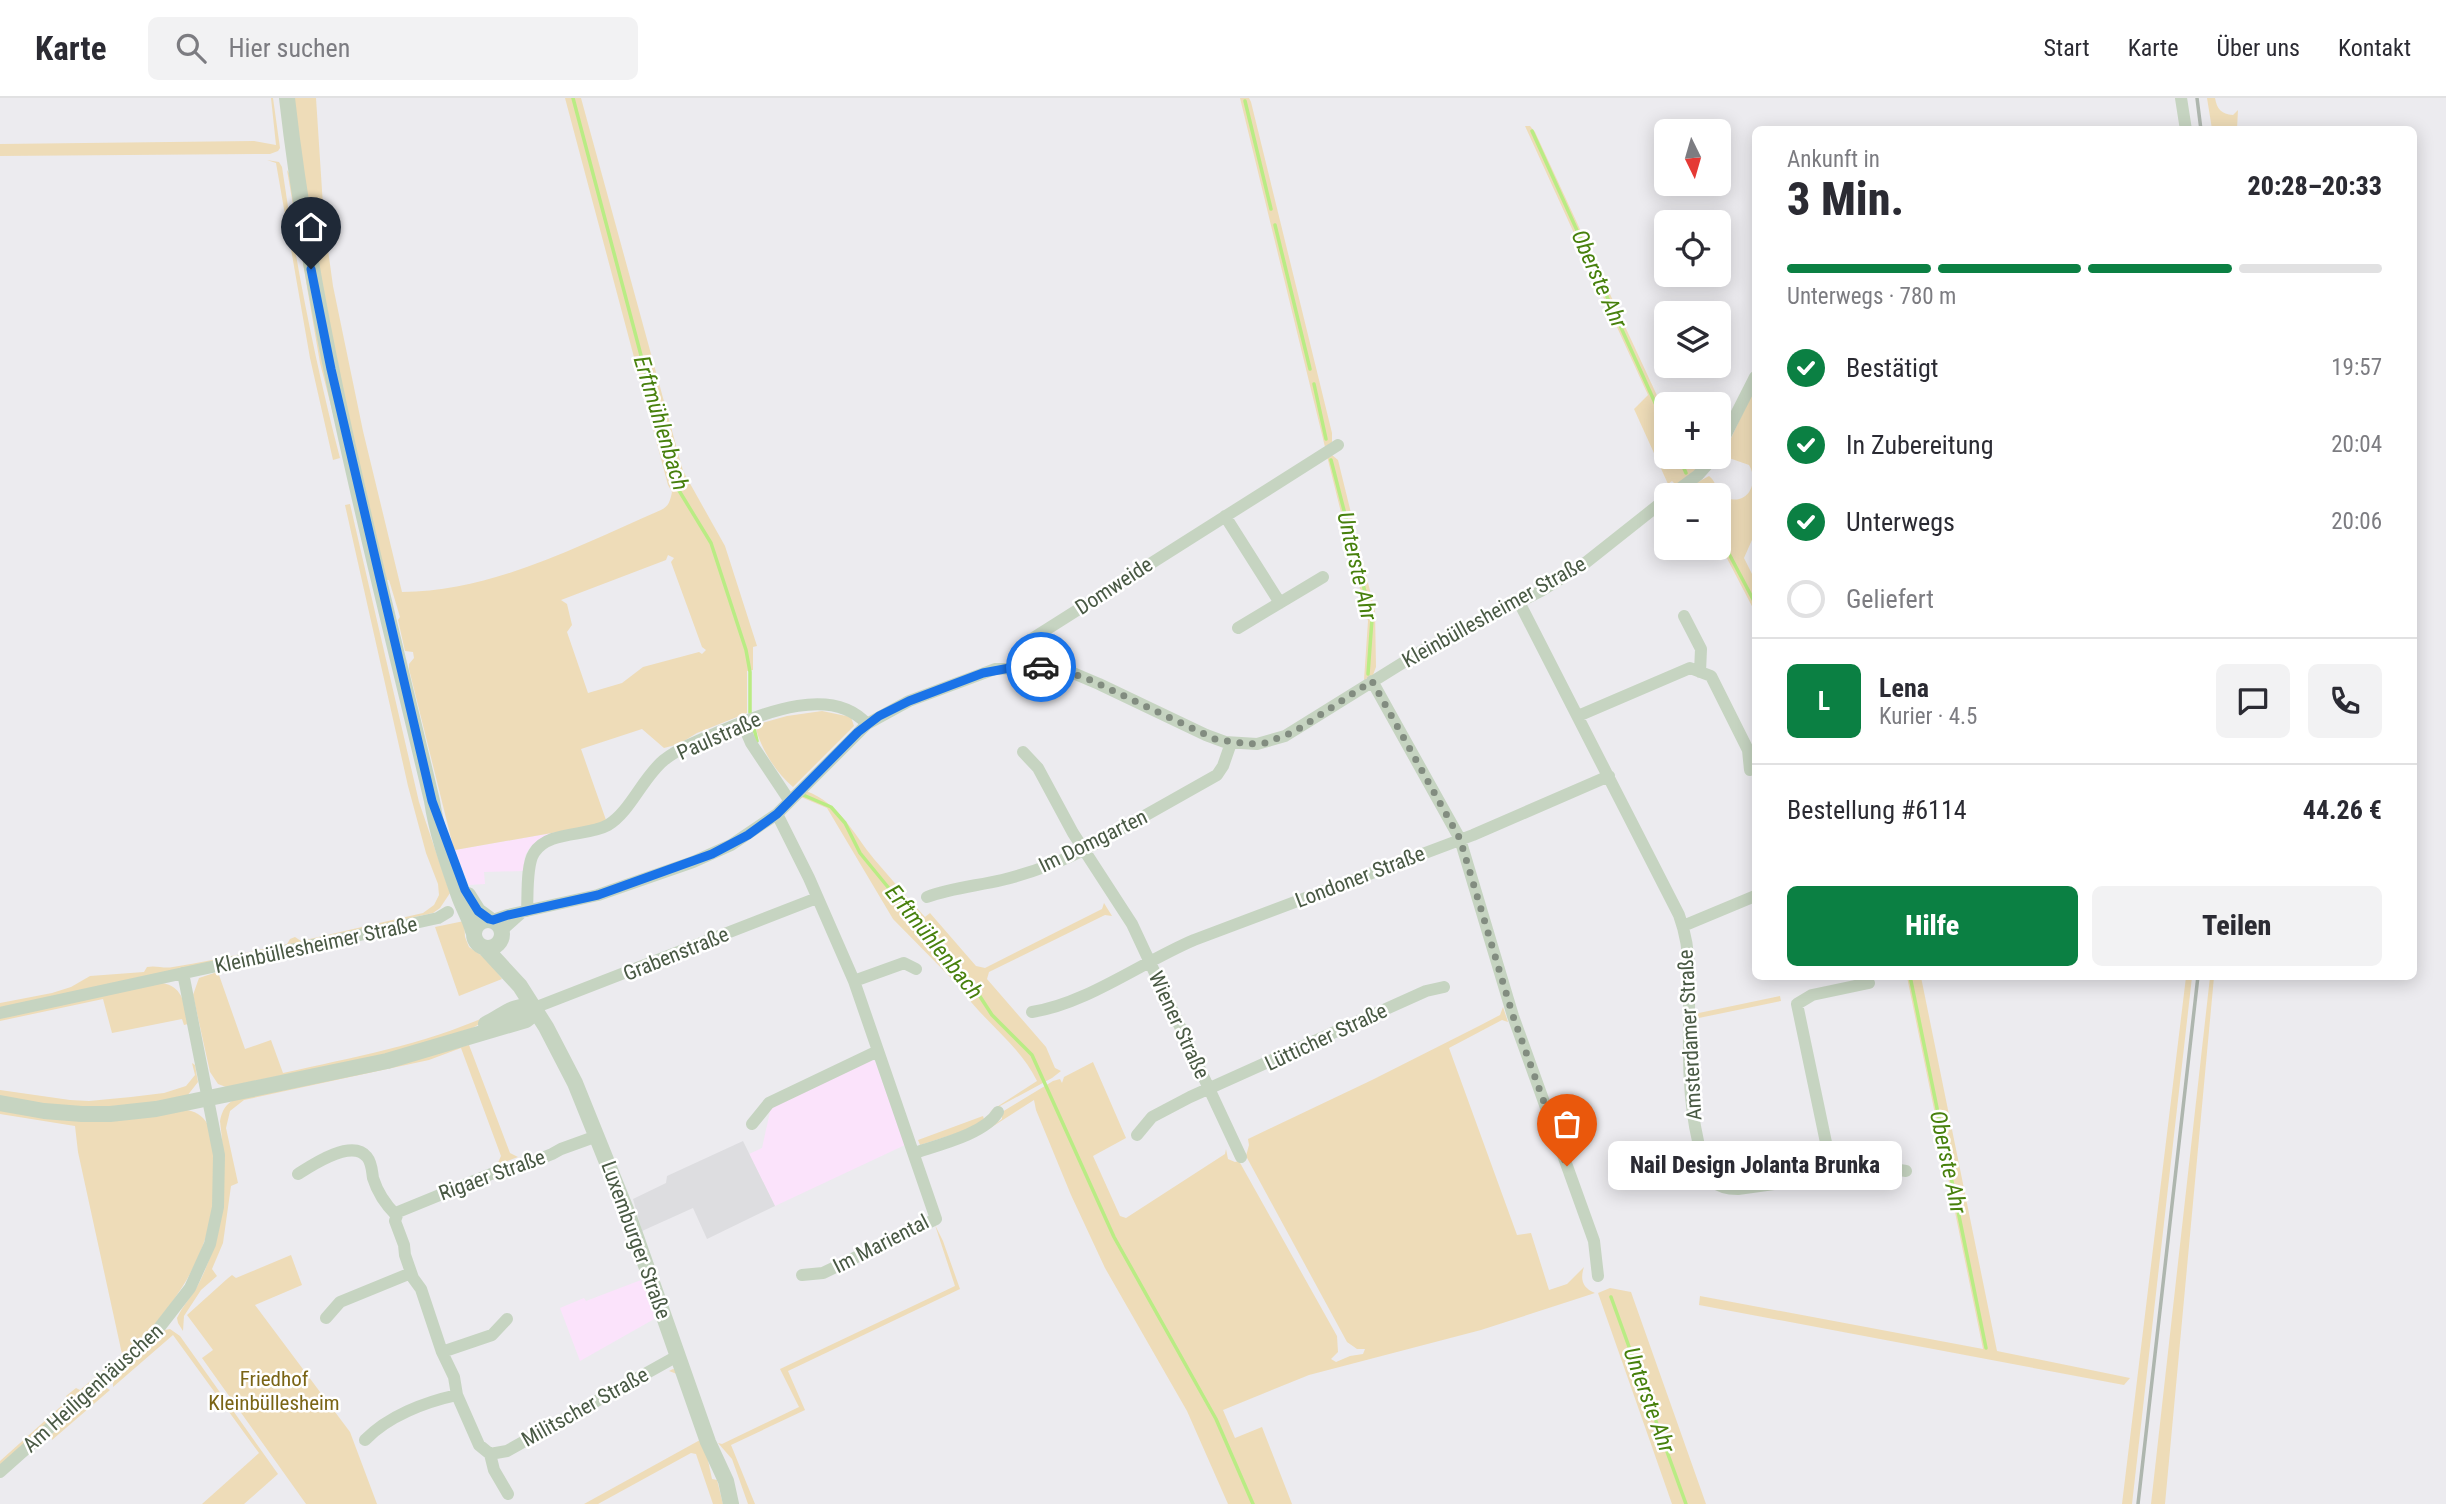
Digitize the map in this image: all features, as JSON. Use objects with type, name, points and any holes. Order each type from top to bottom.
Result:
[{"type":"street","name":"Luxemburger Straße","points":[[287,98],[304,229],[328,356],[441,845],[473,931],[478,923],[494,932]]},
{"type":"street","points":[[2181,98],[2185,126]]},
{"type":"street","points":[[1731,424],[1752,383]]},
{"type":"street","name":"Domweide","points":[[1015,667],[1020,650],[1030,640],[1338,445]]},
{"type":"street","points":[[1687,483],[1703,469]]},
{"type":"street","name":"Kleinbüllesheimer Straße","points":[[494,932],[527,911],[598,895],[693,862],[731,845],[777,814],[867,724],[909,701],[995,669],[1048,668],[1084,677],[1206,735],[1231,743],[1257,744],[1285,736],[1442,639],[1541,591],[1584,564],[1654,509]]},
{"type":"street","points":[[1225,516],[1280,603]]},
{"type":"street","points":[[1238,628],[1323,577]]},
{"type":"street","name":"Amsterdamer Straße","points":[[1519,602],[1674,902],[1683,926],[1689,973],[1689,1091],[1700,1153],[1709,1176],[1720,1186],[1738,1189],[1887,1168],[1906,1171]]},
{"type":"street","points":[[1684,616],[1701,649],[1700,672]]},
{"type":"street","points":[[1578,716],[1690,668],[1711,676],[1748,750],[1750,770]]},
{"type":"street","points":[[1372,681],[1460,839],[1513,1016],[1594,1241],[1598,1276]]},
{"type":"street","name":"Paulstraße","points":[[527,911],[530,861],[536,849],[553,840],[608,825],[663,761],[700,740],[748,720],[794,707],[825,705],[852,711],[867,724]]},
{"type":"street","points":[[748,720],[756,752],[795,794]]},
{"type":"street","name":"Im Domgarten","points":[[927,897],[1018,876],[1065,859],[1217,775],[1231,743]]},
{"type":"street","name":"Wiener Straße","points":[[1023,752],[1038,768],[1084,849],[1132,924],[1241,1157]]},
{"type":"street","name":"Londoner Straße","points":[[1150,961],[1194,940],[1460,839],[1609,776]]},
{"type":"street","name":"Luxemburger Straße","points":[[432,801],[465,890],[494,932],[520,986],[570,1071],[679,1355],[708,1442],[726,1481],[731,1504]]},
{"type":"street","name":"Im Mariental","points":[[777,814],[854,981],[936,1219],[823,1273],[802,1275]]},
{"type":"street","points":[[1683,926],[1752,897]]},
{"type":"street","name":"Grabenstraße","points":[[534,1008],[817,898]]},
{"type":"street","name":"Kleinbüllesheimer Straße","points":[[0,1013],[438,918],[447,912]]},
{"type":"street","name":"Wiener Straße","points":[[1032,1012],[1053,1009],[1150,961]]},
{"type":"street","points":[[854,981],[904,963],[916,970]]},
{"type":"street","points":[[183,973],[209,1098]]},
{"type":"street","points":[[1833,1176],[1797,1004],[1812,995],[1869,983]]},
{"type":"street","name":"Lütticher Straße","points":[[1209,1090],[1426,991],[1444,987]]},
{"type":"street","points":[[0,1103],[54,1112],[110,1114],[156,1109],[387,1061],[461,1038],[515,1007],[523,1005],[534,1008]]},
{"type":"street","points":[[752,1124],[769,1103],[878,1051]]},
{"type":"street","name":"Wiener Straße","points":[[1137,1135],[1152,1117],[1209,1090]]},
{"type":"street","name":"Am Heiligenhäuschen","points":[[0,1472],[152,1337],[177,1308],[196,1278],[213,1233],[219,1193],[218,1144],[209,1098]]},
{"type":"street","points":[[914,1153],[979,1129],[995,1118],[998,1112]]},
{"type":"street","name":"Rigaer Straße","points":[[395,1218],[406,1207],[597,1136]]},
{"type":"street","points":[[298,1174],[326,1156],[350,1151],[360,1153],[369,1161],[381,1199],[395,1218],[411,1273],[421,1289],[442,1352],[454,1377],[457,1395],[479,1445],[490,1454],[494,1470],[508,1494]]},
{"type":"street","points":[[326,1318],[340,1302],[411,1273]]},
{"type":"street","points":[[442,1352],[492,1335],[507,1319]]},
{"type":"street","name":"Militscher Straße","points":[[490,1454],[507,1451],[679,1355]]},
{"type":"street","points":[[365,1440],[378,1426],[443,1398],[457,1395]]},
{"type":"shaded area","points":[[563,831],[539,840],[530,847],[525,856],[523,871],[484,872],[485,884],[469,885],[455,850]]},
{"type":"shaded area","points":[[870,1059],[875,1061],[905,1145],[775,1206],[749,1154],[762,1148],[771,1107]]},
{"type":"shaded area","points":[[743,1141],[775,1206],[707,1239],[693,1208],[642,1231],[633,1199],[666,1183],[667,1176]]},
{"type":"shaded area","points":[[641,1280],[656,1318],[580,1361],[560,1308]]},
{"type":"green space","points":[[271,98],[280,148],[270,154],[0,156],[0,144],[254,141],[276,145]]},
{"type":"green space","points":[[292,98],[316,98],[324,221],[333,286],[363,431],[402,592],[436,590],[502,575],[567,552],[666,507],[672,492],[565,98],[581,98],[683,471],[725,546],[757,646],[753,647],[753,670],[747,671],[747,713],[697,733],[679,744],[664,748],[642,729],[581,749],[606,820],[597,825],[455,850],[409,669],[414,658],[413,652],[405,651],[398,620],[400,617],[389,580],[385,580],[329,336]],"holes":[[[668,555],[674,558],[671,562],[702,647],[706,650],[702,654],[699,652],[643,667],[622,683],[588,693],[567,632],[572,625],[567,604],[561,600],[666,560]]]},
{"type":"green space","points":[[1240,98],[1249,98],[1251,102],[1332,433],[1332,442],[1325,447]]},
{"type":"green space","points":[[2207,98],[2215,98],[2218,108],[2225,113],[2233,115],[2238,110],[2237,126],[2212,126]]},
{"type":"green space","points":[[1525,126],[1530,126],[1535,132],[1655,392],[1654,453],[1634,409],[1648,395]]},
{"type":"green space","points":[[267,160],[279,162],[282,167],[307,313],[340,458],[333,460],[310,358],[276,163]]},
{"type":"green space","points":[[287,170],[291,176],[339,437],[320,363]]},
{"type":"green space","points":[[1752,393],[1752,471],[1749,465],[1731,459],[1731,438]]},
{"type":"green space","points":[[1332,455],[1338,460],[1375,611],[1376,667],[1373,675],[1364,680],[1368,621],[1327,456]]},
{"type":"green space","points":[[1661,469],[1697,469],[1678,483],[1668,483]]},
{"type":"green space","points":[[1709,476],[1715,483],[1696,483]]},
{"type":"green space","points":[[1752,485],[1752,540],[1744,558],[1752,574],[1752,606],[1728,560],[1731,560],[1731,499],[1746,495]]},
{"type":"green space","points":[[350,504],[419,802],[450,893],[440,908],[433,913],[0,1009],[0,1003],[52,993],[71,987],[90,976],[144,972],[147,967],[169,967],[216,959],[287,944],[295,937],[301,941],[423,913],[434,905],[439,895],[438,884],[426,853],[408,786],[345,505]]},
{"type":"green space","points":[[822,711],[851,717],[854,726],[793,787],[769,759],[755,725],[787,716]]},
{"type":"green space","points":[[806,791],[837,811],[874,859],[925,917],[930,913],[976,966],[985,968],[1102,909],[1104,903],[1112,916],[1105,915],[989,972],[987,979],[1046,1047],[1055,1068],[1061,1071],[989,1112],[1037,1081],[1030,1068],[963,992],[969,987],[961,977],[954,981],[893,919],[827,808],[801,797]]},
{"type":"green space","points":[[464,921],[469,947],[488,960],[502,979],[459,996],[435,927]]},
{"type":"green space","points":[[220,971],[219,975],[245,1049],[271,1040],[283,1073],[417,1041],[494,1013],[481,1023],[443,1040],[226,1087],[218,1084],[210,1072],[193,995],[199,978]]},
{"type":"green space","points":[[1908,980],[1922,980],[1997,1351],[2130,1378],[2124,1385],[1699,1305],[1700,1296],[1983,1349]]},
{"type":"green space","points":[[2186,980],[2192,980],[2132,1504],[2122,1504]]},
{"type":"green space","points":[[2210,980],[2214,980],[2165,1504],[2151,1504]]},
{"type":"green space","points":[[162,983],[179,992],[188,1024],[184,1025],[182,1019],[112,1033],[103,999],[0,1021],[0,1018]]},
{"type":"green space","points":[[1780,996],[1781,1001],[1694,1019],[1694,1014]]},
{"type":"green space","points":[[1503,1007],[1508,1022],[1502,1020],[1449,1048],[1517,1235],[1531,1233],[1549,1290],[1567,1284],[1584,1267],[1583,1283],[1595,1293],[1481,1330],[1309,1375],[1223,1410],[1235,1438],[1262,1427],[1292,1504],[1228,1504],[1187,1411],[1105,1268],[1071,1195],[1034,1100],[984,1132],[1002,1119],[1002,1112],[1053,1081],[1060,1079],[1062,1083],[1064,1077],[1093,1062],[1126,1138],[1093,1156],[1120,1216],[1126,1218],[1225,1154],[1226,1149],[1228,1159],[1239,1161],[1337,1336],[1338,1352],[1331,1359],[1336,1362],[1363,1354],[1365,1349],[1357,1349],[1347,1342],[1246,1156],[1248,1139],[1479,1026],[1500,1015]]},
{"type":"green space","points":[[469,1045],[510,1153],[518,1157],[497,1165],[501,1156],[461,1048],[429,1060],[244,1100],[230,1111],[226,1128],[238,1183],[231,1186],[223,1243],[212,1269],[217,1276],[201,1290],[184,1316],[183,1331],[177,1318],[209,1261],[220,1222],[224,1183],[220,1121],[227,1105],[235,1099]]},
{"type":"green space","points":[[192,1063],[195,1065],[198,1082],[187,1096],[154,1104],[73,1108],[0,1098],[0,1090],[89,1101],[164,1093],[186,1086],[195,1075]]},
{"type":"green space","points":[[0,1109],[195,1112],[209,1126],[215,1177],[211,1218],[206,1237],[191,1273],[167,1309],[141,1340],[0,1465],[0,1461],[68,1400],[66,1396],[76,1388],[80,1390],[122,1354],[78,1152],[75,1126],[0,1114]]},
{"type":"green space","points":[[983,1116],[984,1119],[973,1128],[920,1145],[918,1140]]},
{"type":"green space","points":[[935,1225],[960,1289],[788,1371],[805,1410],[731,1445],[755,1504],[748,1504],[732,1459],[718,1443],[722,1444],[799,1407],[780,1369],[955,1286]]},
{"type":"green space","name":"Friedhof Kleinbüllesheim","points":[[291,1255],[302,1285],[255,1305],[350,1432],[377,1504],[306,1504],[202,1358],[213,1350],[187,1315],[232,1275],[236,1278]]},
{"type":"green space","points":[[1610,1288],[1631,1292],[1706,1504],[1672,1504],[1598,1293]]},
{"type":"green space","points":[[170,1329],[180,1336],[278,1474],[244,1504],[202,1504],[259,1453],[173,1335],[113,1387],[113,1381],[165,1330]]},
{"type":"green space","points":[[676,1370],[706,1451],[712,1479],[717,1480],[723,1504],[713,1504],[696,1454],[691,1453],[598,1504],[584,1504],[700,1440],[677,1374],[669,1371]]},
{"type":"green space","points":[[105,1387],[110,1390],[52,1440],[52,1434]]},
{"type":"waterway","name":"Erftmühlenbach","points":[[573,98],[675,484],[711,543],[746,650],[750,672],[750,712],[757,741]]},
{"type":"waterway","name":"Unterste Ahr","points":[[1245,101],[1271,209]]},
{"type":"waterway","name":"Oberste Ahr","points":[[1532,131],[1654,400]]},
{"type":"waterway","name":"Unterste Ahr","points":[[1275,225],[1310,369]]},
{"type":"waterway","name":"Unterste Ahr","points":[[1314,384],[1326,439]]},
{"type":"waterway","name":"Unterste Ahr","points":[[1331,460],[1372,619],[1368,674]]},
{"type":"waterway","name":"Oberste Ahr","points":[[1684,469],[1686,473]]},
{"type":"waterway","name":"Oberste Ahr","points":[[1731,558],[1752,597]]},
{"type":"waterway","name":"Erftmühlenbach","points":[[801,794],[831,807],[845,823],[860,853],[901,903],[914,924],[934,939],[948,959],[966,975],[992,1015],[1032,1055],[1114,1237],[1216,1419],[1253,1504]]},
{"type":"waterway","name":"Oberste Ahr","points":[[1911,980],[1986,1348]]},
{"type":"waterway","name":"Unterste Ahr","points":[[1611,1297],[1686,1504]]},
{"type":"railway","points":[[2197,98],[2200,126]]},
{"type":"railway","points":[[2138,1504],[2198,980]]},
{"type":"way so far","points":[[1041,667],[1084,677],[1215,739],[1248,744],[1265,743],[1294,732],[1372,681],[1460,839],[1513,1016],[1567,1166]]},
{"type":"place","name":"Nail Design Jolanta Brunka","points":[[1567,1166]]},
{"type":"route","points":[[311,269],[331,369],[432,801],[465,890],[478,911],[489,919],[598,895],[712,854],[748,835],[777,814],[858,732],[879,716],[909,701],[995,669],[1041,667]]}]
